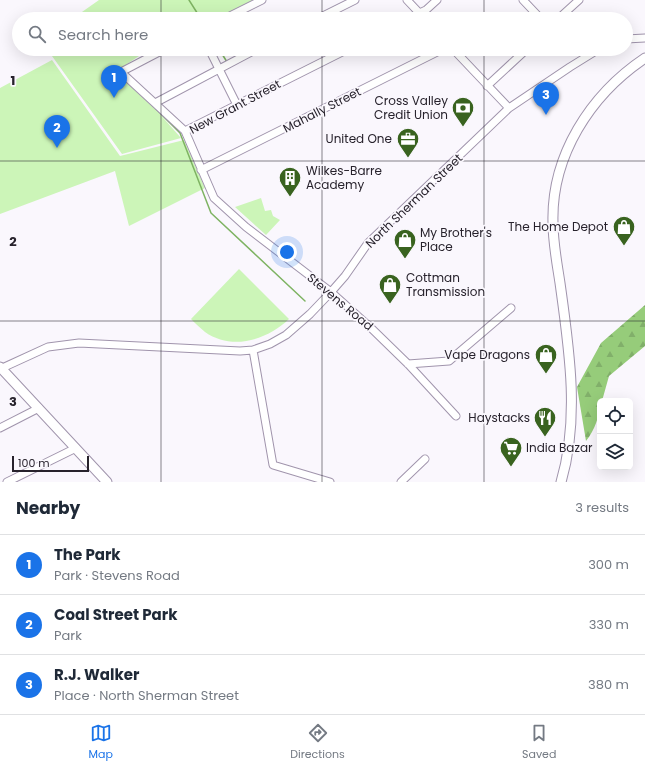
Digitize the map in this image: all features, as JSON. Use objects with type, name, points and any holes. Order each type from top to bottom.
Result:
[{"type":"main road","points":[[561,482],[566,467],[570,439],[571,412],[567,343],[554,242],[553,211],[556,187],[566,153],[584,119],[597,101],[622,75],[645,58]]},
{"type":"main road","points":[[1,368],[107,482]]},
{"type":"street","points":[[238,12],[262,0]]},
{"type":"street","points":[[331,12],[355,0]]},
{"type":"street","points":[[407,0],[418,12]]},
{"type":"street","points":[[421,12],[426,10],[437,0]]},
{"type":"street","points":[[523,0],[534,12]]},
{"type":"street","points":[[566,12],[579,0]]},
{"type":"street","points":[[633,39],[645,38]]},
{"type":"street","points":[[152,56],[121,72],[185,131]]},
{"type":"street","points":[[212,56],[237,105]]},
{"type":"street","points":[[155,103],[243,56]]},
{"type":"street","name":"New Grant Street","points":[[214,198],[185,131],[334,56]]},
{"type":"street","name":"Mahally Street","points":[[201,170],[429,56]]},
{"type":"street","points":[[459,56],[509,108]]},
{"type":"street","points":[[487,86],[519,56]]},
{"type":"street","name":"North Sherman Street","points":[[1,368],[48,348],[79,343],[222,351],[252,350],[270,344],[286,335],[310,314],[345,276],[368,243],[509,108],[588,56]]},
{"type":"street","name":"Stevens Road","points":[[214,198],[246,227],[331,292],[408,364],[456,416]]},
{"type":"street","points":[[408,364],[449,362],[511,308]]},
{"type":"street","points":[[252,350],[273,465],[330,482]]},
{"type":"street","points":[[0,428],[39,408]]},
{"type":"street","points":[[7,482],[76,448]]},
{"type":"street","points":[[401,482],[425,459]]},
{"type":"green space","points":[[99,0],[261,0],[239,12],[82,12]]},
{"type":"green space","points":[[52,56],[139,56],[121,68],[127,77],[181,138],[122,154]]},
{"type":"green space","points":[[52,60],[120,156],[184,140],[205,188],[129,226],[115,171],[0,214],[0,88]]},
{"type":"green space","points":[[261,198],[265,211],[271,210],[273,216],[280,220],[266,235],[235,207]]},
{"type":"green space","points":[[239,269],[289,319],[270,333],[260,337],[238,342],[226,341],[215,338],[205,332],[191,319]]},
{"type":"green space","points":[[645,305],[645,346],[609,376],[603,398],[597,398],[597,419],[592,432],[586,441],[577,387],[601,343]]},
{"type":"waterway","points":[[189,0],[197,12]]},
{"type":"waterway","points":[[223,56],[227,62]]},
{"type":"waterway","points":[[156,109],[180,133],[211,213],[305,301]]},
{"type":"place","name":"The Park","points":[[114,98]]},
{"type":"place","name":"R.J. Walker","points":[[546,115]]},
{"type":"place","name":"Cross Valley Credit Union","points":[[463,128]]},
{"type":"place","name":"Coal Street Park","points":[[57,148]]},
{"type":"place","name":"United One","points":[[408,158]]},
{"type":"place","name":"Wilkes-Barre Academy","points":[[290,198]]},
{"type":"place","name":"The Home Depot","points":[[624,246]]},
{"type":"place","name":"My Brother's Place","points":[[405,260]]},
{"type":"place","name":"Cottman Transmission","points":[[390,304]]},
{"type":"place","name":"Vape Dragons","points":[[546,374]]},
{"type":"place","name":"Haystacks","points":[[545,438]]},
{"type":"place","name":"India Bazar","points":[[511,468]]}]
